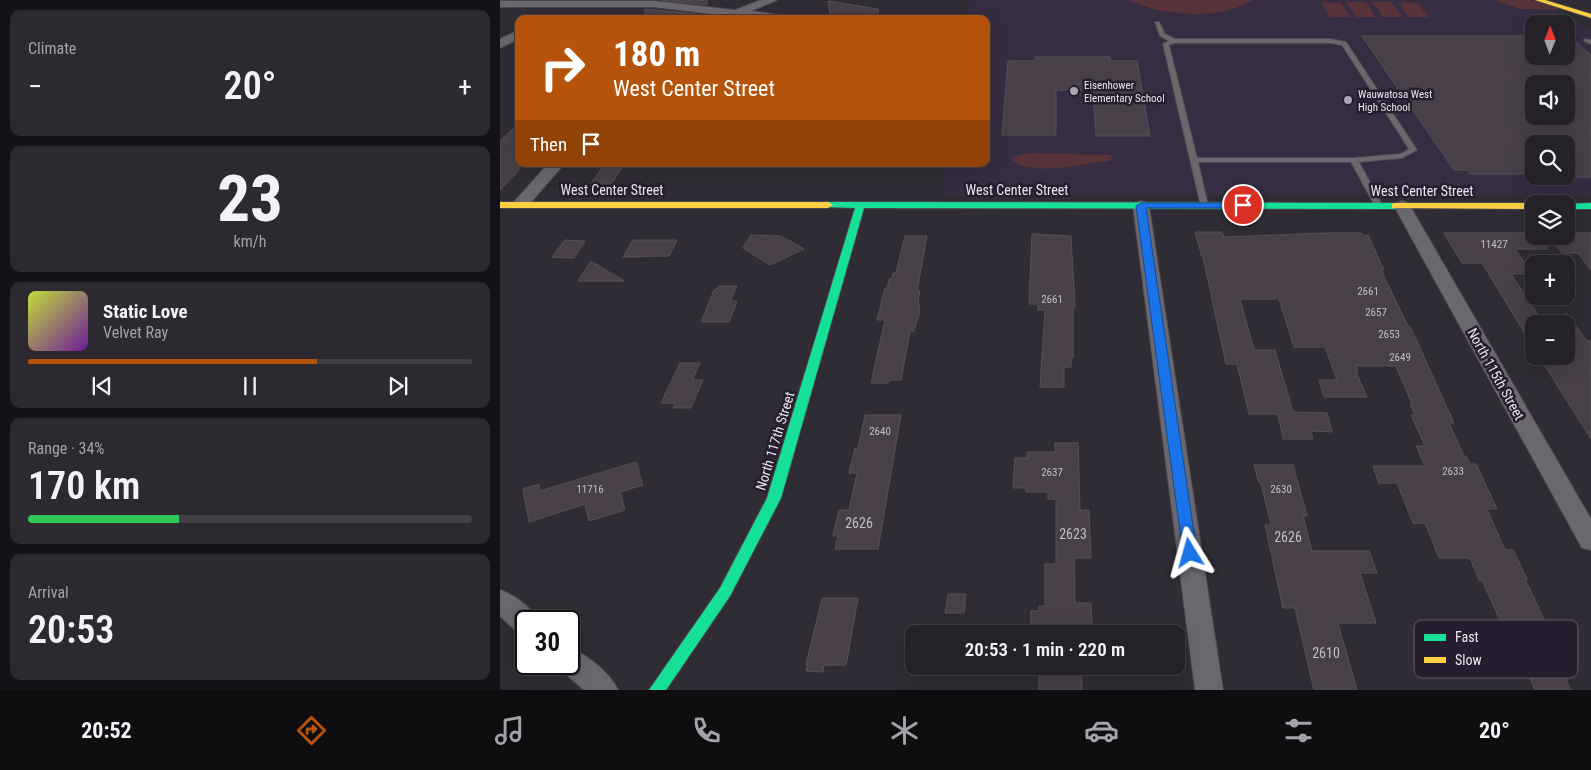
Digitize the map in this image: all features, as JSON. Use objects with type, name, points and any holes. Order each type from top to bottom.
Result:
[{"type":"main road","points":[[1538,0],[1591,16]]},
{"type":"main road","name":"West Center Street","points":[[500,205],[1525,206]]},
{"type":"main road","name":"North 117th Street","points":[[657,690],[725,592],[774,498],[860,205]]},
{"type":"main road","points":[[1575,206],[1591,206]]},
{"type":"street","points":[[732,15],[771,0]]},
{"type":"street","points":[[558,15],[587,2]]},
{"type":"street","points":[[500,4],[587,2],[654,4],[753,15]]},
{"type":"street","points":[[500,44],[515,36]]},
{"type":"street","points":[[520,205],[553,167]]},
{"type":"street","points":[[1141,206],[1209,690]]},
{"type":"street","name":"North 115th Street","points":[[1402,206],[1591,541]]},
{"type":"street","points":[[500,600],[515,613]]},
{"type":"street","points":[[580,669],[604,690]]},
{"type":"lane","points":[[1157,23],[1162,35],[1174,41]]},
{"type":"lane","points":[[1194,160],[1354,160],[1402,156],[1413,150],[1344,43],[1330,41],[1174,41],[1166,44],[1204,205]]},
{"type":"lane","points":[[1354,160],[1379,206]]},
{"type":"shaded area","name":"Wauwatosa West High School","points":[[969,0],[1493,0],[1520,9],[1555,10],[1568,15],[1525,15],[1525,65],[1575,65],[1575,20],[1591,30],[1591,195],[942,195],[946,167],[990,167],[990,15],[967,15]]},
{"type":"shaded area","points":[[1128,0],[1253,0],[1239,7],[1224,11],[1191,14],[1158,10]]},
{"type":"shaded area","points":[[1493,0],[1531,0],[1559,8],[1555,10],[1520,9]]},
{"type":"shaded area","points":[[1321,2],[1341,3],[1350,17],[1330,17]]},
{"type":"shaded area","points":[[1346,2],[1366,2],[1376,17],[1356,17]]},
{"type":"shaded area","points":[[1372,2],[1391,2],[1403,17],[1383,17]]},
{"type":"shaded area","points":[[1398,2],[1417,3],[1429,17],[1409,17]]},
{"type":"shaded area","points":[[1028,153],[1112,155],[1111,160],[1051,168],[1029,167],[1013,161],[1012,157]]},
{"type":"building","points":[[662,0],[707,0],[707,5]]},
{"type":"building","points":[[828,1],[878,9],[878,15],[830,15]]},
{"type":"building","points":[[645,9],[706,15],[644,15]]},
{"type":"building","points":[[1362,36],[1525,36],[1525,65],[1575,65],[1575,41],[1591,55],[1591,177],[1577,177],[1575,175],[1575,135],[1525,135],[1525,174],[1470,174],[1467,170],[1454,170]]},
{"type":"building","points":[[1035,57],[1110,57],[1110,61],[1137,61],[1150,136],[1096,136],[1093,90],[1056,90],[1056,135],[1002,135],[1008,61],[1035,61]]},
{"type":"building","points":[[515,127],[515,167],[519,167],[519,170],[500,190],[500,141]]},
{"type":"building","points":[[603,167],[622,167],[611,184],[591,184]]},
{"type":"building","points":[[1195,232],[1222,232],[1224,237],[1326,233],[1362,233],[1364,236],[1368,235],[1384,270],[1381,270],[1408,326],[1410,326],[1454,423],[1449,423],[1464,456],[1466,456],[1470,464],[1476,464],[1497,509],[1487,509],[1505,550],[1513,550],[1544,620],[1500,620],[1470,558],[1439,558],[1425,523],[1413,523],[1397,483],[1379,483],[1373,466],[1425,466],[1416,446],[1425,446],[1411,415],[1415,415],[1410,404],[1412,404],[1396,366],[1356,366],[1358,372],[1356,372],[1367,397],[1324,397],[1319,380],[1337,380],[1325,347],[1294,347],[1279,299],[1240,299],[1254,350],[1275,350],[1293,412],[1327,413],[1332,432],[1311,431],[1313,439],[1283,439],[1278,414],[1249,414],[1237,364],[1226,364]]},
{"type":"building","points":[[1444,233],[1525,233],[1525,245],[1547,245],[1547,249],[1515,249],[1525,264],[1525,274],[1511,274],[1525,295],[1525,305],[1531,305],[1538,315],[1525,315],[1525,333],[1482,263],[1462,263]]},
{"type":"building","points":[[1575,233],[1591,233],[1591,270],[1578,253],[1562,253],[1556,245],[1575,245]]},
{"type":"building","points":[[1032,234],[1071,236],[1075,308],[1073,308],[1073,358],[1071,358],[1071,367],[1064,367],[1064,387],[1040,387],[1045,310],[1038,310],[1038,304],[1029,304]]},
{"type":"building","points":[[751,235],[781,236],[804,249],[770,265],[743,248]]},
{"type":"building","points":[[905,236],[927,236],[917,291],[920,291],[918,301],[920,311],[914,331],[910,331],[901,380],[889,380],[888,383],[871,383],[885,320],[877,320],[885,288],[887,288],[889,279],[892,279],[893,273],[896,273]]},
{"type":"building","points":[[565,240],[585,241],[574,258],[552,257]]},
{"type":"building","points":[[633,240],[677,240],[669,256],[623,257]]},
{"type":"building","points":[[591,261],[624,281],[578,281]]},
{"type":"building","points":[[718,286],[737,286],[730,301],[737,301],[729,322],[701,322],[714,290]]},
{"type":"building","points":[[1575,325],[1587,341],[1591,341],[1591,439],[1544,365],[1575,365]]},
{"type":"building","points":[[680,363],[700,363],[692,380],[703,380],[691,408],[673,408],[675,403],[661,403]]},
{"type":"building","points":[[865,415],[901,415],[878,549],[835,549],[838,536],[833,536],[839,510],[849,510],[857,473],[849,473],[855,448],[858,448]]},
{"type":"building","points":[[1055,443],[1078,443],[1080,510],[1089,510],[1091,558],[1074,558],[1075,603],[1091,603],[1092,625],[1031,625],[1031,611],[1039,611],[1039,606],[1045,606],[1045,564],[1056,564],[1056,499],[1048,499],[1048,492],[1026,492],[1026,488],[1013,488],[1015,458],[1027,458],[1027,452],[1055,452]]},
{"type":"building","points":[[636,462],[643,485],[620,492],[625,510],[589,521],[585,504],[529,522],[523,489],[539,484],[540,491]]},
{"type":"building","points":[[1254,465],[1293,465],[1307,516],[1303,516],[1312,551],[1369,551],[1377,573],[1360,573],[1376,623],[1338,623],[1357,690],[1314,690],[1295,608],[1283,608],[1265,525],[1271,525],[1261,483],[1259,483]]},
{"type":"building","points":[[948,594],[966,594],[964,613],[945,613]]},
{"type":"building","points":[[822,598],[858,598],[846,665],[824,665],[823,672],[806,671],[808,665],[806,665]]},
{"type":"building","points":[[1039,675],[1081,675],[1082,690],[1039,690]]},
{"type":"building","points":[[1530,678],[1565,678],[1571,690],[1535,690]]},
{"type":"traffic: fast","points":[[828,205],[1395,206]]},
{"type":"traffic: fast","points":[[657,690],[725,592],[774,498],[860,205]]},
{"type":"traffic: fast","points":[[1575,206],[1591,206]]},
{"type":"traffic: slow","points":[[1538,0],[1591,16]]},
{"type":"traffic: slow","points":[[500,205],[828,205]]},
{"type":"traffic: slow","points":[[1395,206],[1525,206]]},
{"type":"place","name":"Eisenhower Elementary School","points":[[1074,91]]},
{"type":"place","name":"Wauwatosa West High School","points":[[1348,100]]},
{"type":"route","points":[[1190,553],[1141,206],[1243,205]]}]
